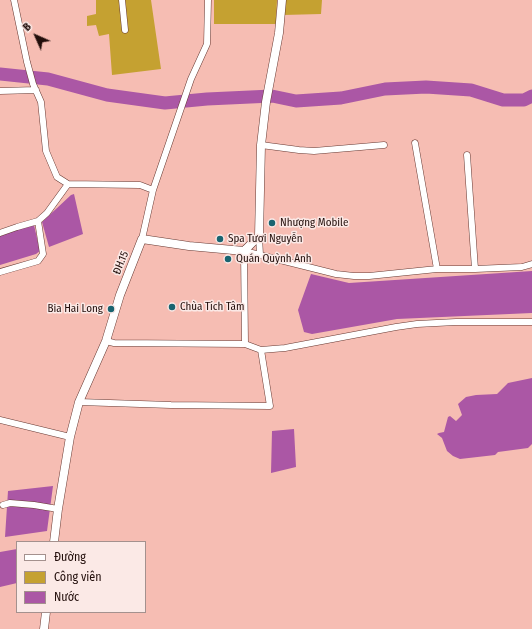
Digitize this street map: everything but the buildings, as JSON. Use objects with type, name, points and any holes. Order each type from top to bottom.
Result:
[{"type":"main road","points":[[142,239],[189,246],[244,251],[259,236],[261,145],[266,102],[279,33],[282,0]]},
{"type":"main road","name":"ĐH.15","points":[[54,541],[56,509],[70,437],[79,402],[106,341],[120,295],[142,239]]},
{"type":"main road","points":[[44,629],[46,613]]},
{"type":"street","points":[[14,0],[27,62],[41,102],[46,151],[57,177],[68,184],[140,185],[153,190]]},
{"type":"street","points":[[122,0],[125,30]]},
{"type":"street","points":[[142,239],[153,190],[191,79],[207,44],[208,0]]},
{"type":"street","points":[[0,91],[35,87]]},
{"type":"street","points":[[415,143],[437,268]]},
{"type":"street","points":[[261,145],[314,151],[384,145]]},
{"type":"street","points":[[466,155],[475,269]]},
{"type":"street","points":[[0,233],[17,227],[38,223],[68,184]]},
{"type":"street","points":[[0,272],[38,261],[43,254],[38,223]]},
{"type":"street","points":[[259,236],[260,255]]},
{"type":"street","points":[[245,344],[244,251],[336,274],[354,276],[369,276],[437,268],[475,269],[522,267],[532,264]]},
{"type":"street","points":[[106,341],[114,343],[245,344],[261,350],[285,348],[417,324],[456,322],[532,322]]},
{"type":"street","points":[[79,402],[270,406],[261,350]]},
{"type":"street","points":[[0,420],[70,437]]},
{"type":"street","points":[[3,505],[10,503],[26,504],[56,509]]},
{"type":"green space","points":[[96,0],[151,0],[161,69],[112,75],[109,34],[99,36],[96,25],[87,26],[87,16],[96,14]]},
{"type":"green space","points":[[214,0],[277,0],[276,24],[214,24]]},
{"type":"green space","points":[[286,0],[322,0],[321,14],[283,15]]},
{"type":"water","points":[[74,194],[83,234],[49,247],[42,222],[71,195]]},
{"type":"water","points":[[34,225],[40,251],[36,254],[0,265],[0,234]]},
{"type":"water","points":[[532,271],[532,313],[397,319],[312,334],[304,332],[298,310],[311,274],[349,283]]},
{"type":"water","points":[[532,378],[532,444],[528,448],[498,452],[495,455],[460,459],[447,451],[442,438],[437,434],[444,432],[448,417],[450,416],[456,421],[462,415],[458,404],[466,397],[497,394],[508,383]]},
{"type":"water","points":[[294,429],[296,467],[271,473],[272,431]]},
{"type":"water","points":[[53,486],[47,531],[5,537],[8,491]]},
{"type":"water","points":[[16,549],[16,583],[0,587],[0,552]]},
{"type":"waterway","points":[[0,74],[48,79],[107,95],[165,103],[207,99],[272,96],[296,101],[341,98],[385,89],[426,87],[471,90],[503,100],[524,100],[532,96]]},
{"type":"place","name":"Nhượng Mobile","points":[[272,223]]},
{"type":"place","name":"Spa Tươi Nguyễn","points":[[220,239]]},
{"type":"place","name":"Quán Quỳnh Anh","points":[[228,259]]},
{"type":"place","name":"Chùa Tích Tâm","points":[[172,307]]},
{"type":"place","name":"Bia Hai Long","points":[[111,309]]}]
